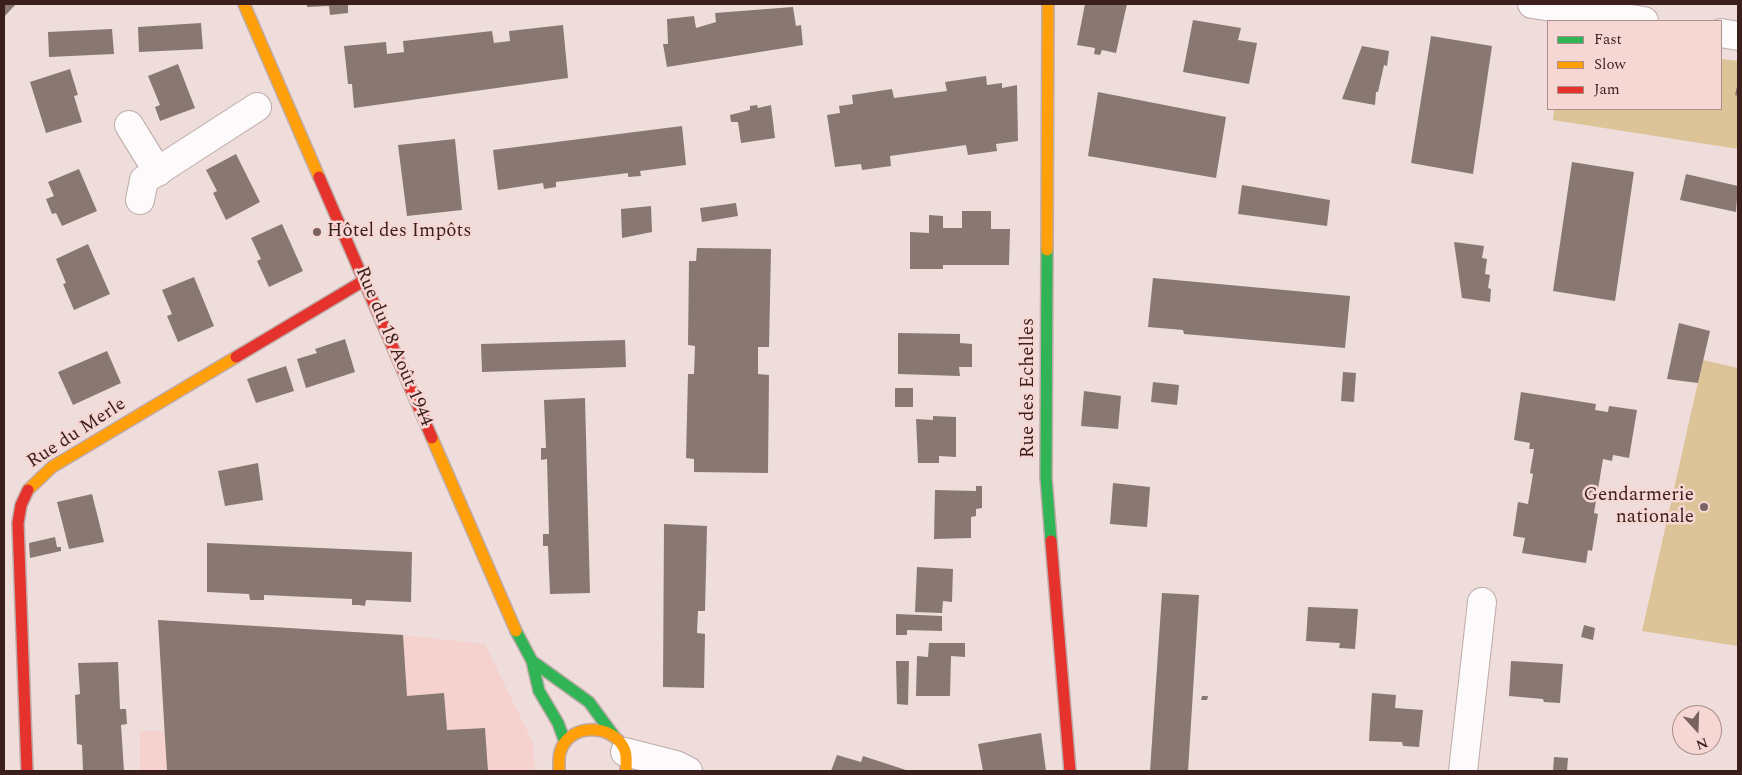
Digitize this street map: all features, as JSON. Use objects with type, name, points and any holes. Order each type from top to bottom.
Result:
[{"type":"street","name":"Rue du 18 Août 1944","points":[[244,4],[512,623],[532,661],[540,691],[566,742]]},
{"type":"street","name":"Rue des Echelles","points":[[1048,4],[1046,477],[1070,771]]},
{"type":"street","points":[[1532,4],[1637,20]]},
{"type":"street","points":[[1722,34],[1738,36]]},
{"type":"street","points":[[140,200],[144,180],[257,107]]},
{"type":"street","points":[[129,126],[158,172]]},
{"type":"street","name":"Rue du Merle","points":[[27,771],[18,522],[20,505],[29,487],[52,468],[365,280]]},
{"type":"street","points":[[1463,771],[1482,602]]},
{"type":"street","name":"Rue du 18 Août 1944","points":[[532,661],[589,702],[622,753]]},
{"type":"street","points":[[559,771],[559,753],[566,742],[584,729],[600,730],[622,753],[676,765],[688,771]]},
{"type":"shaded area","points":[[1722,59],[1738,61],[1738,149],[1553,120],[1554,110],[1722,110]]},
{"type":"shaded area","name":"Gendarmerie nationale","points":[[1703,360],[1738,368],[1738,646],[1642,631]]},
{"type":"shaded area","points":[[158,620],[403,635],[485,644],[533,743],[535,769],[534,771],[140,771],[140,731],[164,731]]},
{"type":"building","points":[[4,4],[16,4],[4,17]]},
{"type":"building","points":[[307,4],[348,5],[348,13],[330,15],[329,6],[307,7]]},
{"type":"building","points":[[1085,4],[1127,4],[1116,53],[1102,50],[1100,55],[1094,54],[1095,48],[1077,45]]},
{"type":"building","points":[[793,7],[796,26],[801,25],[803,45],[667,67],[663,44],[668,44],[667,19],[694,16],[696,28],[716,22],[715,13]]},
{"type":"building","points":[[1193,20],[1241,28],[1238,40],[1257,43],[1249,84],[1183,72]]},
{"type":"building","points":[[201,23],[203,49],[139,52],[138,27]]},
{"type":"building","points":[[563,25],[568,78],[354,108],[352,84],[348,84],[344,46],[386,42],[387,54],[404,52],[403,41],[492,31],[494,43],[510,41],[509,31]]},
{"type":"building","points":[[112,29],[114,54],[49,57],[48,32]]},
{"type":"building","points":[[1431,36],[1492,46],[1473,174],[1411,163]]},
{"type":"building","points":[[1362,46],[1389,51],[1387,66],[1384,65],[1378,92],[1376,92],[1375,105],[1342,99]]},
{"type":"building","points":[[178,64],[195,108],[160,121],[155,107],[160,105],[148,76]]},
{"type":"building","points":[[70,69],[78,95],[74,96],[82,122],[46,133],[30,82]]},
{"type":"building","points":[[986,76],[987,85],[1002,83],[1002,88],[1017,85],[1018,141],[996,144],[997,151],[968,155],[966,145],[890,156],[891,166],[862,170],[861,164],[835,167],[827,115],[840,113],[839,106],[853,104],[852,95],[892,89],[894,98],[947,91],[945,82]]},
{"type":"building","points":[[1738,82],[1738,96],[1735,95]]},
{"type":"building","points":[[1098,92],[1226,117],[1216,178],[1088,156]]},
{"type":"building","points":[[757,105],[758,108],[771,105],[775,138],[741,143],[738,122],[731,122],[730,115],[750,110],[750,106]]},
{"type":"building","points":[[682,126],[686,165],[640,171],[641,176],[628,177],[628,173],[556,182],[556,187],[544,189],[543,183],[498,190],[493,150]]},
{"type":"building","points":[[455,139],[462,210],[407,216],[398,145]]},
{"type":"building","points":[[236,154],[260,202],[226,220],[213,193],[217,191],[206,170]]},
{"type":"building","points":[[1572,162],[1634,172],[1615,301],[1553,291]]},
{"type":"building","points":[[79,169],[97,211],[62,226],[56,213],[52,214],[46,199],[54,196],[48,182]]},
{"type":"building","points":[[1686,174],[1738,186],[1736,212],[1680,200]]},
{"type":"building","points":[[1242,185],[1330,200],[1327,226],[1238,214]]},
{"type":"building","points":[[736,203],[738,216],[702,222],[700,208]]},
{"type":"building","points":[[651,206],[652,232],[622,238],[621,209]]},
{"type":"building","points":[[962,211],[991,211],[991,229],[1010,229],[1009,265],[943,265],[943,269],[910,269],[910,232],[929,233],[929,215],[943,216],[943,228],[962,228]]},
{"type":"building","points":[[282,224],[303,271],[269,287],[257,261],[261,259],[251,238]]},
{"type":"building","points":[[1454,242],[1484,246],[1482,258],[1487,259],[1485,274],[1490,275],[1488,288],[1491,289],[1490,302],[1462,298]]},
{"type":"building","points":[[88,244],[110,294],[74,310],[63,284],[66,283],[56,259]]},
{"type":"building","points":[[697,248],[771,249],[769,347],[758,347],[758,374],[769,375],[768,473],[694,472],[694,459],[686,458],[688,374],[694,374],[695,346],[688,345],[689,261],[696,261]]},
{"type":"building","points":[[194,277],[214,326],[178,342],[167,316],[172,314],[162,290]]},
{"type":"building","points":[[1153,278],[1350,296],[1345,348],[1184,334],[1183,330],[1148,327]]},
{"type":"building","points":[[1679,323],[1710,331],[1698,383],[1667,379]]},
{"type":"building","points":[[898,333],[960,334],[960,343],[972,344],[972,367],[959,367],[960,376],[898,374]]},
{"type":"building","points":[[345,339],[355,372],[306,388],[297,359],[317,353],[315,349]]},
{"type":"building","points":[[625,340],[626,367],[482,372],[481,344]]},
{"type":"building","points":[[107,351],[121,383],[73,405],[58,372]]},
{"type":"building","points":[[286,366],[294,391],[256,403],[247,379]]},
{"type":"building","points":[[1343,372],[1356,373],[1354,402],[1341,401]]},
{"type":"building","points":[[1153,382],[1179,385],[1177,405],[1151,402]]},
{"type":"building","points":[[895,388],[913,388],[913,407],[895,407]]},
{"type":"building","points":[[1084,391],[1121,396],[1118,429],[1081,426]]},
{"type":"building","points":[[1521,392],[1596,404],[1595,410],[1608,412],[1609,406],[1637,410],[1629,458],[1613,455],[1612,461],[1603,459],[1594,513],[1598,514],[1592,551],[1588,550],[1586,563],[1522,553],[1525,538],[1513,536],[1518,502],[1528,504],[1533,474],[1530,473],[1534,449],[1529,449],[1530,443],[1514,440]]},
{"type":"building","points":[[585,398],[590,593],[550,594],[548,546],[543,546],[543,534],[549,534],[547,459],[541,460],[541,448],[546,448],[544,400]]},
{"type":"building","points":[[933,416],[956,417],[956,457],[939,456],[939,463],[918,463],[916,419],[933,420]]},
{"type":"building","points":[[258,463],[263,500],[225,506],[218,471]]},
{"type":"building","points":[[1113,483],[1150,487],[1147,527],[1110,524]]},
{"type":"building","points":[[976,486],[982,486],[982,508],[976,509],[976,516],[971,517],[971,538],[934,539],[935,490],[976,491]]},
{"type":"building","points":[[92,494],[104,542],[69,549],[57,502]]},
{"type":"building","points":[[664,524],[707,526],[705,611],[698,611],[697,633],[705,634],[704,688],[663,687]]},
{"type":"building","points":[[55,537],[57,547],[61,547],[61,551],[30,558],[29,543]]},
{"type":"building","points":[[207,543],[412,552],[411,602],[366,600],[365,606],[352,605],[352,599],[264,595],[264,600],[250,600],[249,594],[207,592]]},
{"type":"building","points":[[917,567],[953,569],[952,602],[943,601],[942,613],[915,612]]},
{"type":"building","points":[[1162,593],[1199,595],[1188,771],[1150,771]]},
{"type":"building","points":[[1308,607],[1358,609],[1355,649],[1339,648],[1340,643],[1306,641]]},
{"type":"building","points":[[896,614],[942,616],[942,631],[907,630],[907,635],[896,635]]},
{"type":"building","points":[[158,620],[403,635],[407,696],[444,693],[447,730],[485,728],[488,771],[167,771]]},
{"type":"building","points":[[1584,625],[1595,628],[1593,640],[1581,637]]},
{"type":"building","points":[[929,643],[965,643],[965,657],[951,656],[950,696],[916,696],[917,656],[928,657]]},
{"type":"building","points":[[896,661],[909,661],[908,705],[897,704]]},
{"type":"building","points":[[1511,661],[1563,664],[1560,703],[1544,702],[1543,699],[1509,696]]},
{"type":"building","points":[[118,662],[120,709],[126,709],[127,724],[121,725],[124,771],[83,771],[82,745],[77,744],[75,695],[80,694],[78,663]]},
{"type":"building","points":[[1372,693],[1396,695],[1395,708],[1423,710],[1419,747],[1403,746],[1402,742],[1369,741]]},
{"type":"building","points":[[1202,696],[1208,696],[1207,700],[1201,700]]},
{"type":"building","points":[[1041,733],[1046,771],[983,771],[978,744]]},
{"type":"building","points":[[837,755],[861,762],[863,756],[909,771],[831,771]]},
{"type":"building","points":[[1554,757],[1568,758],[1567,771],[1553,771]]},
{"type":"traffic: fast","points":[[1047,250],[1046,477],[1051,541]]},
{"type":"traffic: fast","points":[[516,631],[532,661],[539,691],[558,723],[565,742]]},
{"type":"traffic: fast","points":[[532,661],[589,702],[614,736]]},
{"type":"traffic: slow","points":[[244,4],[319,177]]},
{"type":"traffic: slow","points":[[1047,250],[1048,4]]},
{"type":"traffic: slow","points":[[28,490],[52,467],[236,357]]},
{"type":"traffic: slow","points":[[432,438],[516,631]]},
{"type":"traffic: slow","points":[[559,771],[563,744],[573,735],[581,731],[590,730],[599,730],[607,733],[621,743],[626,753],[626,771]]},
{"type":"traffic: jam","points":[[319,177],[432,438]]},
{"type":"traffic: jam","points":[[236,357],[365,280]]},
{"type":"traffic: jam","points":[[27,771],[18,523],[21,505],[28,490]]},
{"type":"traffic: jam","points":[[1051,541],[1070,771]]},
{"type":"place","name":"Hôtel des Impôts","points":[[317,232]]},
{"type":"place","name":"Gendarmerie nationale","points":[[1704,507]]}]
